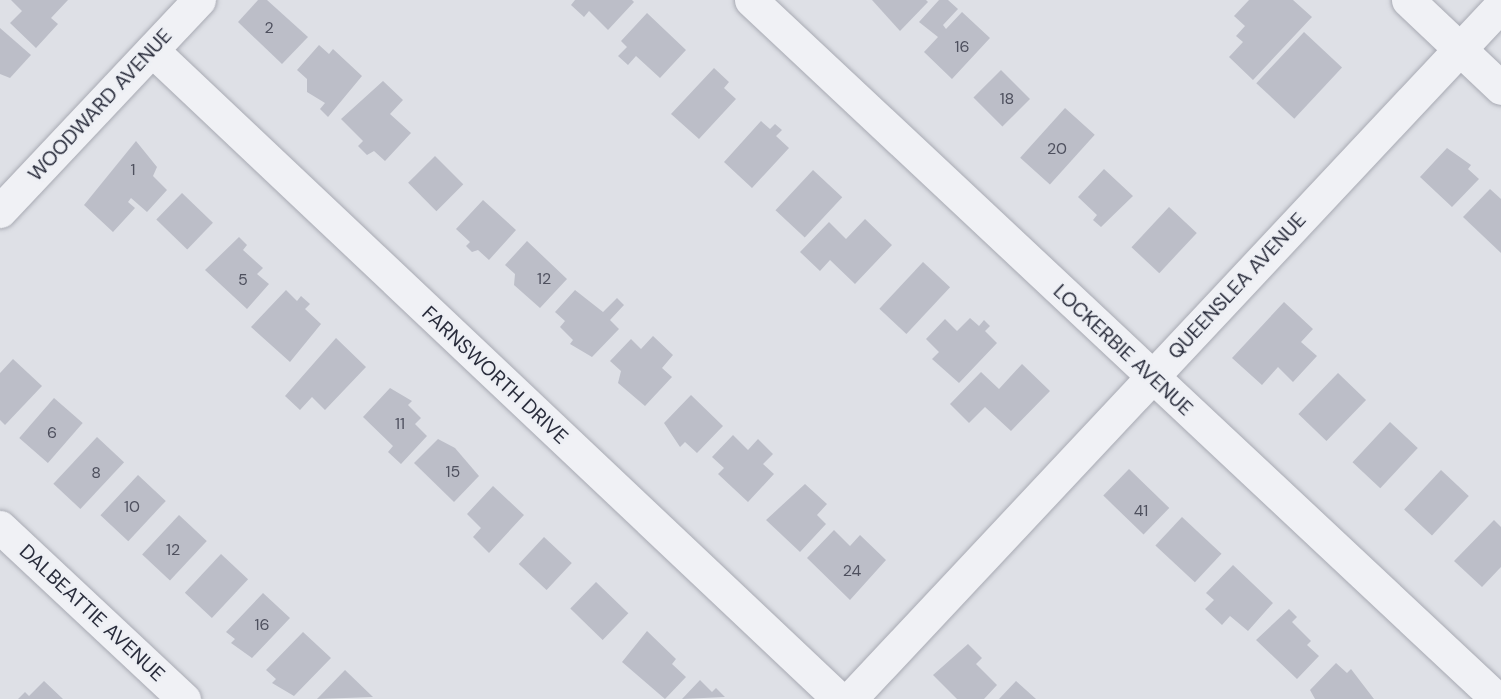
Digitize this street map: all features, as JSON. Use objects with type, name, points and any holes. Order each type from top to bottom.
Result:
[{"type":"street","name":"WOODWARD AVENUE","points":[[0,211],[199,0]]},
{"type":"street","name":"LOCKERBIE AVENUE","points":[[751,0],[1497,699]]},
{"type":"street","points":[[1408,0],[1501,88]]},
{"type":"street","name":"QUEENSLEA AVENUE","points":[[850,699],[1501,5]]},
{"type":"street","name":"FARNSWORTH DRIVE","points":[[152,50],[839,699]]},
{"type":"street","name":"DALBEATTIE AVENUE","points":[[0,527],[184,699]]},
{"type":"building","points":[[11,0],[68,0],[51,18],[58,24],[36,48],[10,23],[22,11]]},
{"type":"building","points":[[258,0],[267,0],[308,37],[282,64],[238,22]]},
{"type":"building","points":[[575,0],[632,0],[634,2],[608,30],[589,11],[584,17],[571,5]]},
{"type":"building","points":[[872,0],[926,0],[928,2],[900,31]]},
{"type":"building","points":[[939,0],[948,0],[958,9],[943,25],[946,29],[962,12],[990,38],[952,79],[924,52],[938,37],[919,22]]},
{"type":"building","points":[[1249,0],[1293,0],[1312,17],[1253,80],[1229,57],[1243,42],[1236,36],[1245,26],[1234,16]]},
{"type":"building","points":[[647,13],[686,50],[660,78],[636,56],[628,65],[618,56],[627,47],[621,41]]},
{"type":"building","points":[[0,28],[31,55],[10,78],[0,74]]},
{"type":"building","points":[[1304,32],[1342,67],[1294,119],[1256,83]]},
{"type":"building","points":[[319,45],[329,54],[333,49],[362,76],[328,117],[320,109],[325,103],[307,92],[307,79],[297,70]]},
{"type":"building","points":[[714,68],[729,82],[724,88],[736,99],[699,139],[671,114]]},
{"type":"building","points":[[1001,70],[1030,99],[1002,127],[973,98]]},
{"type":"building","points":[[383,81],[403,100],[390,114],[411,133],[385,161],[374,151],[367,155],[358,146],[363,141],[341,119]]},
{"type":"building","points":[[1065,108],[1095,135],[1050,185],[1020,158]]},
{"type":"building","points":[[761,121],[770,129],[775,124],[782,130],[776,136],[789,148],[752,188],[724,162]]},
{"type":"building","points":[[136,141],[157,167],[153,176],[167,190],[147,212],[131,198],[128,202],[135,208],[113,232],[84,205]]},
{"type":"building","points":[[1447,148],[1471,165],[1468,169],[1479,179],[1452,207],[1420,177]]},
{"type":"building","points":[[435,156],[463,184],[436,211],[408,183]]},
{"type":"building","points":[[1104,169],[1133,196],[1101,227],[1093,220],[1097,215],[1078,197]]},
{"type":"building","points":[[813,170],[842,197],[805,238],[775,210]]},
{"type":"building","points":[[1490,189],[1501,199],[1501,253],[1463,217]]},
{"type":"building","points":[[182,193],[213,223],[187,249],[156,220]]},
{"type":"building","points":[[483,200],[516,230],[489,260],[478,250],[472,252],[466,246],[470,242],[456,229]]},
{"type":"building","points":[[1169,207],[1197,233],[1159,273],[1131,247]]},
{"type":"building","points":[[865,219],[892,245],[855,284],[830,260],[820,271],[800,252],[829,222],[846,239]]},
{"type":"building","points":[[239,237],[247,245],[243,250],[263,268],[257,274],[269,284],[247,309],[205,270]]},
{"type":"building","points":[[527,241],[567,279],[540,308],[514,285],[515,274],[505,265]]},
{"type":"building","points":[[923,262],[950,287],[906,334],[879,309]]},
{"type":"building","points":[[286,290],[297,301],[301,296],[310,304],[305,309],[321,324],[290,362],[251,327]]},
{"type":"building","points":[[575,290],[603,312],[617,298],[624,305],[610,320],[619,329],[592,357],[570,344],[573,340],[560,327],[565,321],[555,312]]},
{"type":"building","points":[[1284,302],[1313,329],[1301,342],[1317,356],[1293,382],[1278,367],[1262,385],[1232,358]]},
{"type":"building","points":[[970,318],[979,326],[984,320],[990,326],[985,331],[997,343],[959,383],[932,359],[939,352],[926,339],[945,319],[957,331]]},
{"type":"building","points":[[653,336],[673,355],[662,368],[672,377],[645,406],[618,383],[621,371],[610,361],[631,339],[641,349]]},
{"type":"building","points":[[336,338],[366,367],[325,410],[312,397],[300,410],[285,396]]},
{"type":"building","points":[[13,359],[42,386],[5,425],[0,420],[0,373]]},
{"type":"building","points":[[1022,364],[1050,391],[1011,431],[985,407],[969,423],[950,404],[981,372],[999,389]]},
{"type":"building","points":[[1338,373],[1366,400],[1326,441],[1298,414]]},
{"type":"building","points":[[390,388],[412,401],[408,405],[421,418],[415,424],[427,436],[401,464],[388,452],[393,446],[363,417]]},
{"type":"building","points":[[691,395],[723,426],[697,453],[685,442],[680,447],[664,423]]},
{"type":"building","points":[[54,398],[83,423],[48,463],[19,438]]},
{"type":"building","points":[[1390,422],[1418,448],[1380,488],[1352,462]]},
{"type":"building","points":[[733,435],[748,450],[758,439],[773,454],[763,464],[774,474],[748,502],[718,474],[724,468],[712,457]]},
{"type":"building","points":[[97,437],[124,462],[80,509],[53,484]]},
{"type":"building","points":[[438,439],[455,448],[479,476],[454,502],[414,463]]},
{"type":"building","points":[[1129,469],[1169,508],[1144,535],[1103,496]]},
{"type":"building","points":[[1441,470],[1469,496],[1432,535],[1404,509]]},
{"type":"building","points":[[138,475],[166,501],[128,541],[100,515]]},
{"type":"building","points":[[805,484],[827,504],[817,515],[826,524],[800,552],[766,520]]},
{"type":"building","points":[[493,486],[524,515],[489,553],[473,537],[481,528],[467,514]]},
{"type":"building","points":[[179,515],[207,541],[170,580],[142,554]]},
{"type":"building","points":[[1182,517],[1221,554],[1195,582],[1155,546]]},
{"type":"building","points":[[1494,520],[1501,527],[1501,567],[1482,587],[1454,561]]},
{"type":"building","points":[[834,530],[850,546],[860,535],[886,560],[850,600],[807,558]]},
{"type":"building","points":[[544,537],[572,563],[547,590],[519,564]]},
{"type":"building","points":[[221,554],[248,579],[212,618],[185,593]]},
{"type":"building","points":[[1233,565],[1273,603],[1248,631],[1230,616],[1222,625],[1205,609],[1214,600],[1206,593]]},
{"type":"building","points":[[596,582],[628,613],[603,640],[570,609]]},
{"type":"building","points":[[263,593],[290,618],[252,658],[231,643],[235,639],[226,632]]},
{"type":"building","points":[[1289,609],[1297,617],[1292,622],[1311,641],[1307,645],[1319,656],[1297,679],[1256,640]]},
{"type":"building","points":[[647,631],[676,659],[672,664],[686,677],[665,699],[622,662]]},
{"type":"building","points":[[303,632],[331,658],[294,696],[272,683],[276,679],[266,670]]},
{"type":"building","points":[[968,644],[982,658],[976,664],[997,685],[984,699],[957,699],[933,675]]},
{"type":"building","points":[[1336,663],[1347,673],[1351,669],[1374,699],[1315,699],[1310,690]]},
{"type":"building","points":[[345,670],[373,697],[317,699]]},
{"type":"building","points":[[700,680],[712,692],[716,688],[725,697],[682,699]]},
{"type":"building","points":[[44,681],[63,699],[18,699],[25,692],[29,696]]},
{"type":"building","points":[[1016,681],[1036,699],[999,699]]}]
